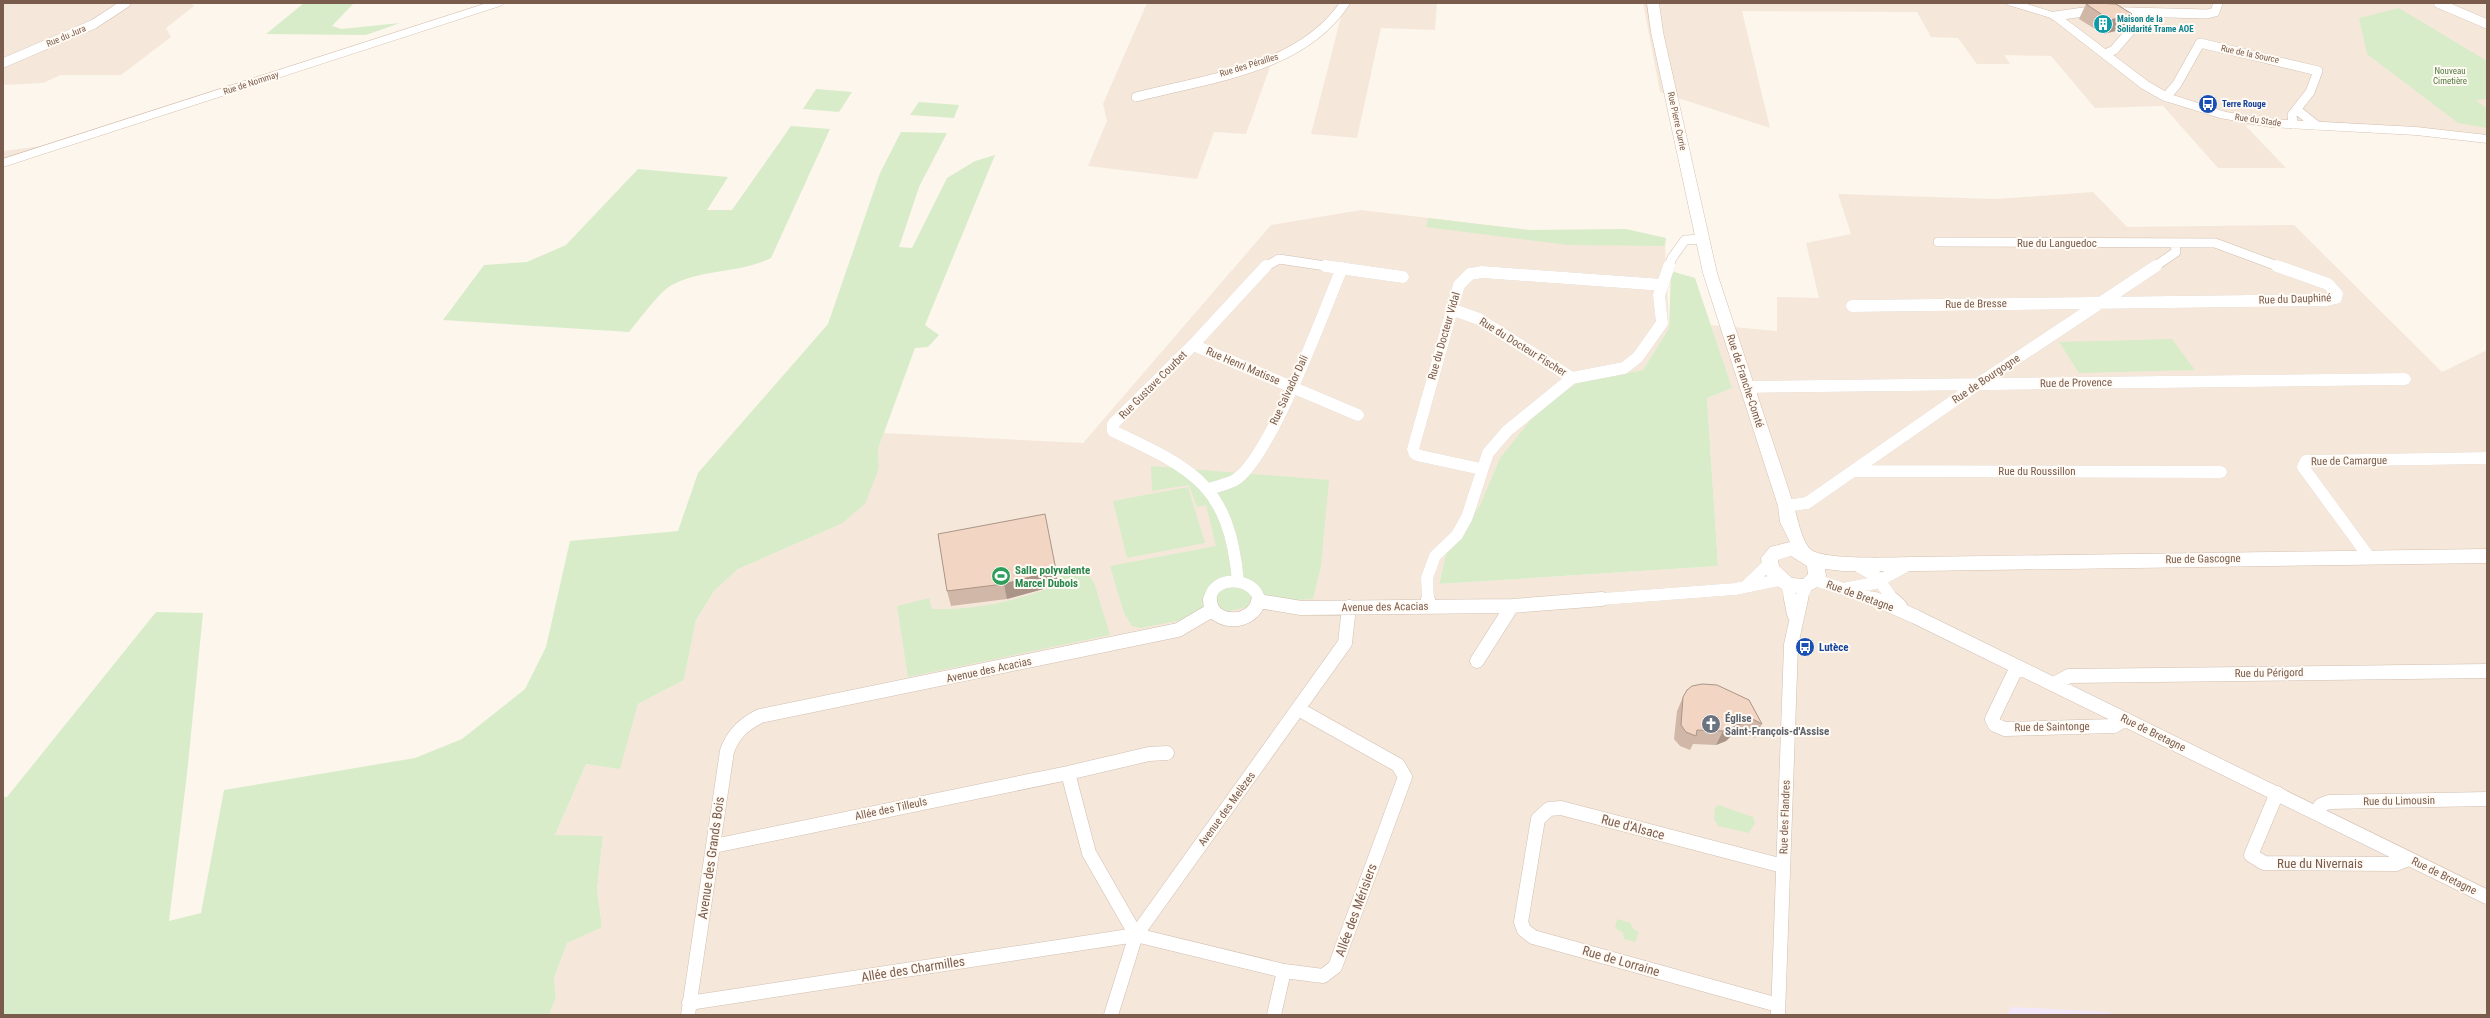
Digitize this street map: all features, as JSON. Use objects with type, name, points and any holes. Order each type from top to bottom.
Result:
[{"type":"street","name":"Rue du Jura","points":[[3,63],[94,24],[126,3]]},
{"type":"street","name":"Rue de Nommay","points":[[3,164],[499,3]]},
{"type":"street","name":"Rue des Pérailles","points":[[1136,97],[1251,66],[1291,52],[1314,38],[1338,14],[1345,3]]},
{"type":"street","name":"Rue Pierre Currie","points":[[1653,3],[1657,32],[1702,239]]},
{"type":"street","name":"Rue du Stade","points":[[2012,3],[2055,16],[2145,85],[2166,97],[2181,103],[2244,119],[2293,124],[2431,132],[2487,139]]},
{"type":"street","points":[[2055,16],[2091,11],[2207,14],[2214,12],[2218,3]]},
{"type":"street","points":[[2438,3],[2487,24]]},
{"type":"street","points":[[2105,54],[2114,50],[2146,13]]},
{"type":"street","name":"Rue de la Source","points":[[2166,97],[2177,84],[2200,43],[2318,71],[2310,92],[2291,119],[2293,124]]},
{"type":"street","points":[[2297,110],[2316,125]]},
{"type":"street","points":[[1428,607],[1427,578],[1435,556],[1457,535],[1467,518],[1488,453],[1507,431],[1533,408],[1572,378],[1624,368],[1632,363],[1655,336],[1662,323],[1659,295],[1672,258],[1686,240],[1702,239]]},
{"type":"street","name":"Rue de Franche-Comté","points":[[1702,239],[1710,273],[1788,514],[1808,557]]},
{"type":"street","name":"Rue du Languedoc","points":[[1938,242],[2175,243]]},
{"type":"street","name":"Rue de Bourgogne","points":[[1788,514],[1807,503],[1978,384],[2176,252],[2175,243]]},
{"type":"street","name":"Rue du Dauphiné","points":[[2100,303],[2327,300],[2336,298],[2334,289],[2328,284],[2215,243],[2175,243]]},
{"type":"street","points":[[1194,345],[1267,264],[1279,259],[1403,278]]},
{"type":"street","name":"Rue Salvador Dali","points":[[1209,489],[1234,480],[1248,468],[1260,450],[1292,387],[1342,268]]},
{"type":"street","name":"Rue du Docteur Vidal","points":[[1482,469],[1421,456],[1415,454],[1413,449],[1451,309],[1459,285],[1464,277],[1470,274],[1482,272],[1662,285]]},
{"type":"street","name":"Rue de Bresse","points":[[1852,306],[2100,303]]},
{"type":"street","name":"Rue du Docteur Fischer","points":[[1451,309],[1479,319],[1572,378]]},
{"type":"street","name":"Rue Henri Matisse","points":[[1194,345],[1358,414]]},
{"type":"street","name":"Rue Gustave Courbet","points":[[1194,345],[1113,424],[1113,431],[1177,464],[1209,489],[1231,540],[1238,581]]},
{"type":"street","name":"Rue de Provence","points":[[1746,387],[2405,379]]},
{"type":"street","name":"Rue de Camargue","points":[[2369,557],[2303,467],[2306,461],[2487,458]]},
{"type":"street","name":"Rue du Roussillon","points":[[1853,471],[2221,472]]},
{"type":"street","name":"Rue de Franche-Comté","points":[[1782,549],[1787,539],[1788,514]]},
{"type":"street","points":[[1744,588],[1769,564],[1772,554],[1782,549],[1791,549],[1808,557],[1818,571],[1811,582],[1784,582],[1774,575],[1769,564]]},
{"type":"street","name":"Rue de Gascogne","points":[[1808,557],[1853,563],[1918,564],[2487,556]]},
{"type":"street","name":"Rue de Gascogne","points":[[1853,563],[1873,573],[1880,580],[1885,593],[1893,601],[1916,617]]},
{"type":"street","name":"Rue de Gascogne","points":[[1845,589],[1863,587],[1880,580],[1888,573],[1918,564]]},
{"type":"street","points":[[1238,581],[1250,586],[1258,595],[1258,601],[1254,611],[1243,618],[1229,620],[1212,610],[1209,599],[1214,589],[1224,582],[1238,581]]},
{"type":"street","name":"Avenue des Acacias","points":[[1258,601],[1301,608],[1512,606],[1744,588],[1784,582]]},
{"type":"street","name":"Rue des Flandres","points":[[1784,582],[1795,620]]},
{"type":"street","name":"Rue de Bretagne","points":[[1811,582],[1845,589],[1916,617],[2487,897]]},
{"type":"street","name":"Rue des Flandres","points":[[1778,1010],[1791,645],[1801,595],[1811,582]]},
{"type":"street","points":[[1478,661],[1512,606]]},
{"type":"street","name":"Avenue des Melèzes","points":[[1111,1015],[1136,935],[1300,710],[1345,643],[1349,608]]},
{"type":"street","name":"Avenue des Acacias","points":[[760,716],[1178,630],[1212,610]]},
{"type":"street","name":"Rue de Saintonge","points":[[2017,667],[1992,719],[1995,725],[2004,729],[2114,726],[2124,719]]},
{"type":"street","name":"Rue du Périgord","points":[[2054,684],[2069,676],[2487,671]]},
{"type":"street","name":"Allée des Mérisiers","points":[[1136,935],[1284,971],[1323,976],[1335,967],[1406,777],[1398,765],[1300,710]]},
{"type":"street","name":"Avenue des Grands Bois","points":[[688,1009],[714,846],[727,751],[732,737],[740,727],[760,716]]},
{"type":"street","name":"Allée des Tilleuls","points":[[714,846],[1068,773],[1149,754],[1167,753]]},
{"type":"street","points":[[1068,773],[1089,853],[1136,935]]},
{"type":"street","name":"Rue du Nivernais","points":[[2277,793],[2251,854],[2264,863],[2396,864],[2408,859]]},
{"type":"street","name":"Rue du Limousin","points":[[2316,812],[2320,805],[2329,802],[2487,799]]},
{"type":"street","name":"Rue d'Alsace","points":[[1529,872],[1538,819],[1549,808],[1561,808],[1783,866]]},
{"type":"street","name":"Rue de Lorraine","points":[[1529,872],[1521,922],[1524,930],[1533,937],[1778,1010]]},
{"type":"street","name":"Allée des Charmilles","points":[[688,1009],[1136,935]]},
{"type":"street","points":[[1274,1015],[1284,971]]},
{"type":"shaded area","points":[[3,3],[191,3],[194,6],[166,28],[171,37],[121,75],[61,75],[43,83],[3,85]]},
{"type":"shaded area","points":[[1147,3],[1437,3],[1435,30],[1381,28],[1357,138],[1311,134],[1343,9],[1322,28],[1274,56],[1246,134],[1214,132],[1197,179],[1088,166],[1107,121],[1103,104]]},
{"type":"shaded area","points":[[1643,3],[2487,3],[2487,143],[2415,134],[2245,125],[2286,168],[2218,168],[2163,106],[2095,108],[2051,56],[2004,55],[2010,64],[1977,64],[1958,38],[1931,37],[1917,12],[1742,11],[1770,128],[1660,92]]},
{"type":"shaded area","points":[[42,146],[3,159],[3,151]]},
{"type":"shaded area","points":[[2093,192],[2127,227],[2294,225],[2442,372],[2487,350],[2487,1015],[549,1015],[556,998],[554,978],[567,943],[602,926],[597,889],[603,837],[555,835],[586,764],[620,768],[638,704],[684,680],[696,620],[714,591],[738,569],[841,524],[879,468],[878,449],[884,433],[1083,443],[1271,225],[1361,210],[1665,246],[1669,328],[1643,370],[1579,382],[1500,458],[1480,505],[1447,550],[1439,584],[1718,566],[1707,398],[1731,388],[1711,325],[1777,331],[1777,297],[1819,298],[1806,243],[1851,234],[1838,194],[1996,199]]},
{"type":"shaded area","points":[[2012,1007],[2109,1012],[2112,1015],[2006,1015]]},
{"type":"green space","points":[[304,3],[354,3],[332,26],[342,29],[400,23],[366,35],[266,34]]},
{"type":"green space","name":"Nouveau Cimetière","points":[[2399,8],[2487,61],[2487,99],[2476,100],[2487,109],[2487,128],[2458,123],[2367,54],[2359,18]]},
{"type":"green space","points":[[816,89],[852,92],[839,112],[803,109]]},
{"type":"green space","points":[[919,102],[959,105],[954,118],[910,115]]},
{"type":"green space","points":[[791,126],[830,129],[771,258],[746,267],[694,276],[670,286],[655,301],[629,332],[443,320],[484,265],[527,262],[566,245],[638,169],[728,177],[707,210],[732,210]]},
{"type":"green space","points":[[901,132],[947,133],[919,187],[899,247],[912,248],[947,178],[975,161],[995,155],[925,325],[939,335],[928,347],[915,348],[878,449],[879,468],[865,504],[841,524],[738,569],[714,591],[696,620],[684,680],[638,704],[620,769],[586,764],[555,835],[603,836],[597,889],[602,927],[567,943],[554,978],[556,998],[549,1015],[3,1015],[3,797],[7,797],[156,612],[203,613],[187,774],[169,921],[201,913],[224,790],[415,758],[462,739],[525,689],[546,647],[570,541],[678,531],[698,473],[828,324],[880,173]]},
{"type":"green space","points":[[1428,218],[1529,230],[1626,229],[1666,238],[1665,246],[1568,245],[1426,227]]},
{"type":"green space","points":[[1671,271],[1695,278],[1732,388],[1707,398],[1718,566],[1439,584],[1447,550],[1480,505],[1500,458],[1542,406],[1579,382],[1643,370],[1669,328]]},
{"type":"green space","points":[[2172,339],[2195,370],[2079,373],[2059,342]]},
{"type":"green space","points":[[1151,466],[1329,480],[1321,566],[1313,599],[1280,601],[1141,628],[1132,626],[1124,613],[1110,566],[1216,546],[1206,505],[1197,507],[1189,485],[1152,491]]},
{"type":"green space","points":[[1188,487],[1205,543],[1127,558],[1113,501]]},
{"type":"green space","points":[[1085,571],[1094,582],[1110,635],[908,677],[897,606],[929,598],[932,609],[981,606],[1027,596],[1058,585],[1061,574]]},
{"type":"green space","points":[[1719,805],[1753,817],[1755,823],[1749,833],[1718,826],[1714,819],[1715,808]]},
{"type":"green space","points":[[1617,919],[1631,923],[1632,928],[1639,932],[1635,942],[1624,939],[1623,933],[1615,928]]},
{"type":"building","points":[[2086,4],[2116,4],[2132,14],[2110,20]]},
{"type":"building","name":"Salle polyvalente Marcel Dubois","points":[[1045,514],[1056,570],[1004,584],[947,591],[938,534]]},
{"type":"building","points":[[1702,684],[1717,685],[1749,700],[1762,724],[1745,715],[1734,727],[1723,731],[1697,730],[1696,736],[1686,732],[1681,725],[1683,697],[1687,690],[1692,686]]},
{"type":"place","name":"Maison de la Solidarité Trame AOE","points":[[2103,24]]},
{"type":"place","name":"Terre Rouge","points":[[2208,104]]},
{"type":"place","name":"Salle polyvalente Marcel Dubois","points":[[1001,576]]},
{"type":"place","name":"Lutèce","points":[[1805,647]]},
{"type":"place","name":"Église Saint-François-d'Assise","points":[[1711,724]]}]
